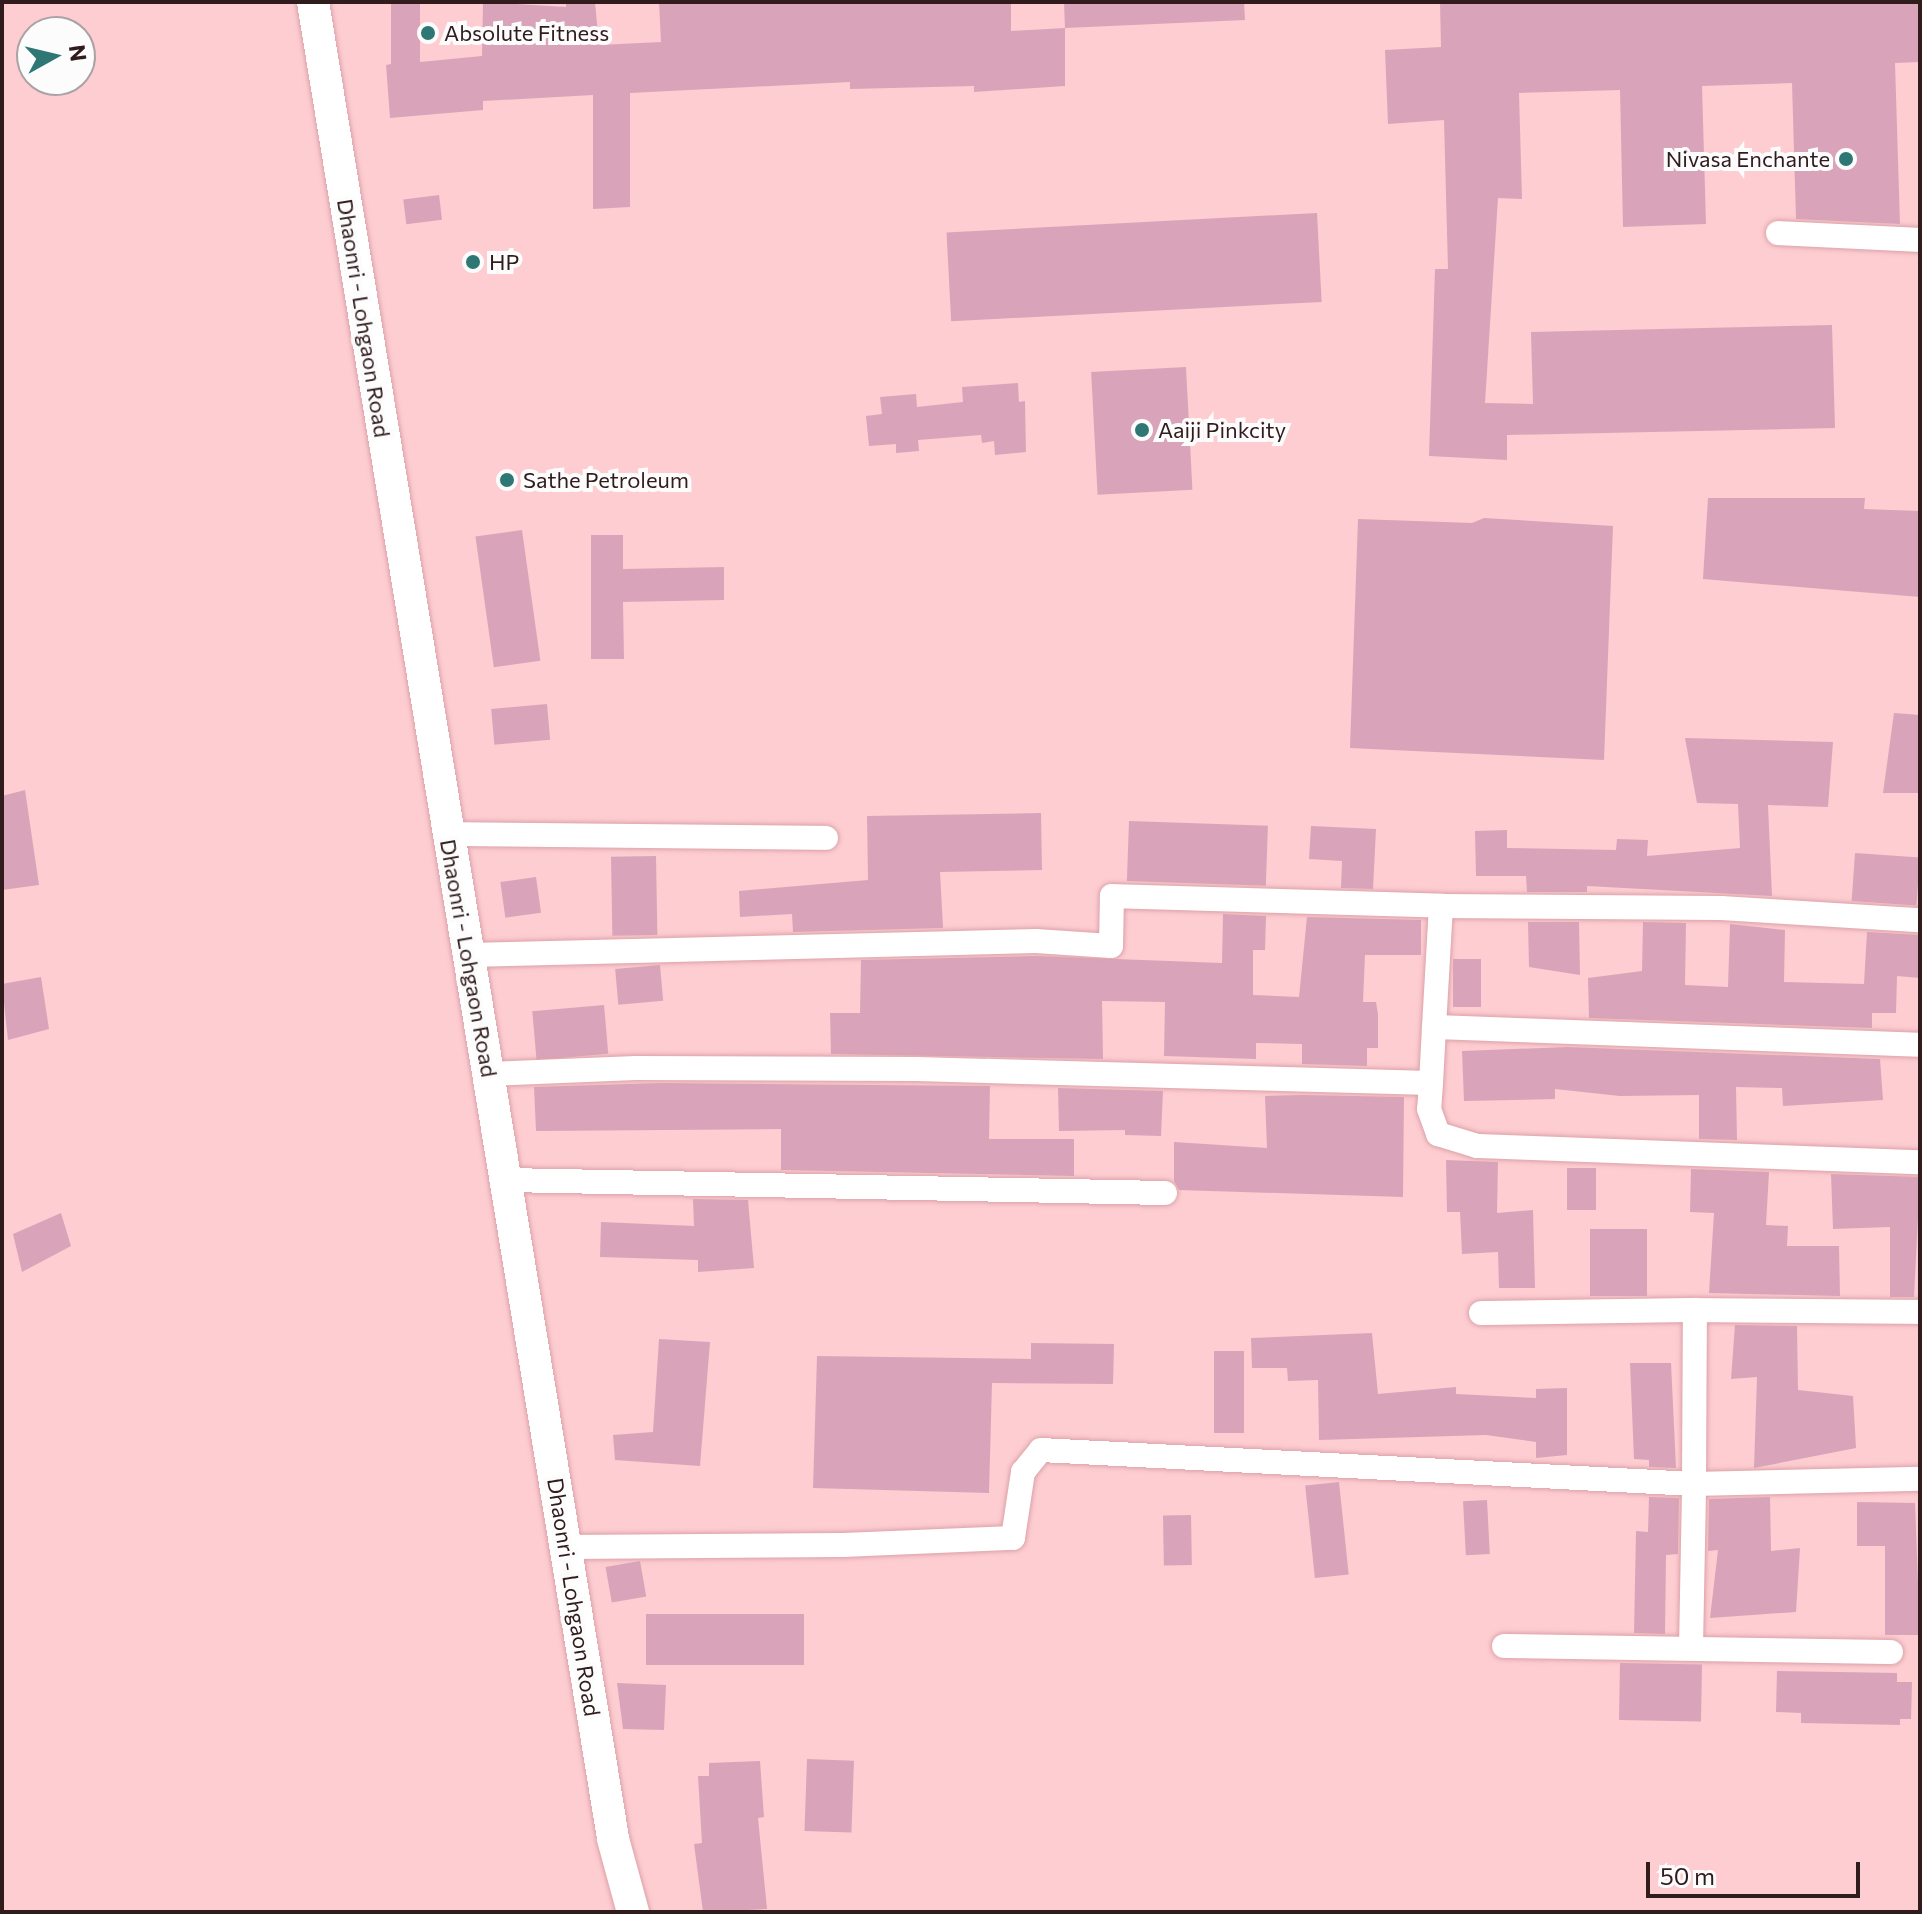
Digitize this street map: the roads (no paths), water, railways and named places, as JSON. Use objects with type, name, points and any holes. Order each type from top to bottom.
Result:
[{"type":"main road","name":"Dhaonri - Lohgaon Road","points":[[313,2],[613,1839],[633,1912]]},
{"type":"street","points":[[1778,233],[1920,240]]},
{"type":"street","points":[[447,834],[826,838]]},
{"type":"street","points":[[469,955],[1036,941],[1111,946],[1112,896],[1441,906],[1721,908],[1920,920]]},
{"type":"street","points":[[1441,906],[1429,1109],[1438,1134],[1477,1146],[1920,1162]]},
{"type":"street","points":[[1434,1027],[1920,1045]]},
{"type":"street","points":[[488,1074],[636,1068],[916,1069],[1431,1083]]},
{"type":"street","points":[[506,1180],[1165,1193]]},
{"type":"street","points":[[1481,1313],[1695,1310],[1920,1312]]},
{"type":"street","points":[[1691,1647],[1695,1310]]},
{"type":"street","points":[[565,1547],[843,1545],[1013,1538],[1023,1472],[1041,1450],[1694,1484],[1920,1479]]},
{"type":"street","points":[[1504,1646],[1891,1652]]},
{"type":"place","name":"Absolute Fitness","points":[[428,33]]},
{"type":"place","name":"Nivasa Enchante","points":[[1846,159]]},
{"type":"place","name":"HP","points":[[473,262]]},
{"type":"place","name":"Aaiji Pinkcity","points":[[1142,430]]},
{"type":"place","name":"Sathe Petroleum","points":[[507,480]]}]
